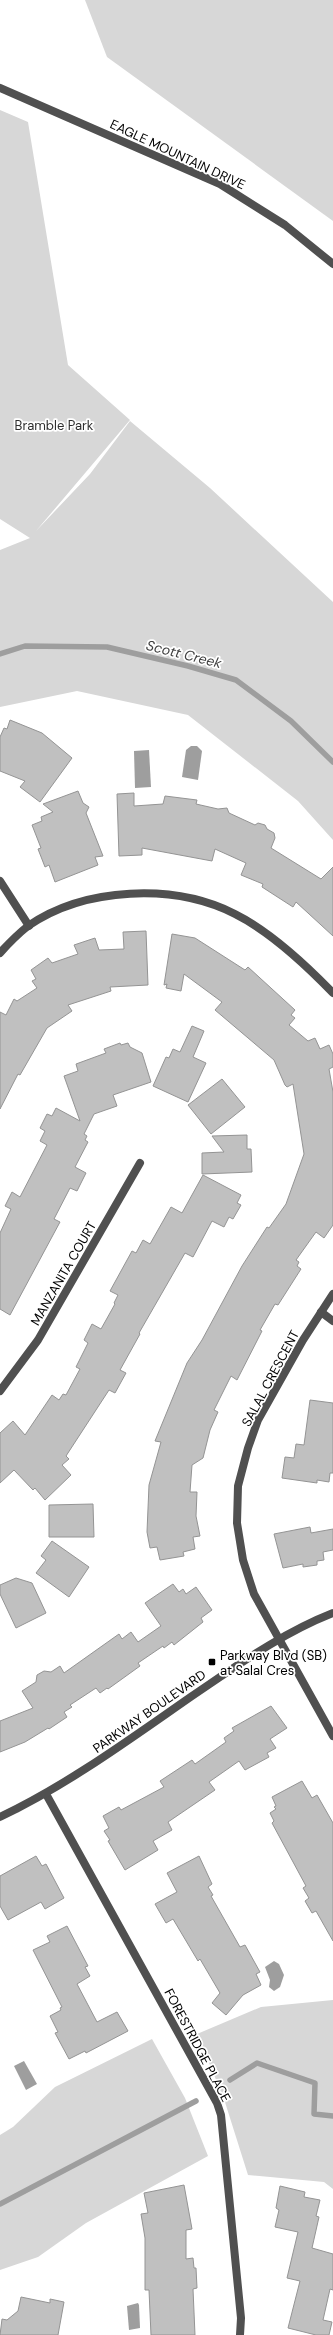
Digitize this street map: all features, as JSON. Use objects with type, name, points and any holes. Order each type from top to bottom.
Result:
[{"type":"street","name":"EAGLE MOUNTAIN DRIVE","points":[[0,88],[220,184],[285,225],[333,264]]},
{"type":"street","points":[[0,881],[29,926]]},
{"type":"street","points":[[0,953],[29,926],[74,904],[119,895],[158,895],[193,900],[234,914],[252,924],[276,942],[333,993]]},
{"type":"street","name":"MANZANITA COURT","points":[[0,1391],[38,1340],[140,1163]]},
{"type":"street","name":"SALAL CRESCENT","points":[[333,1294],[258,1420],[248,1448],[238,1486],[237,1523],[243,1560],[254,1594],[333,1736]]},
{"type":"street","points":[[321,1312],[333,1321]]},
{"type":"street","name":"PARKWAY BOULEVARD","points":[[0,1817],[46,1794],[111,1753],[260,1649],[333,1613]]},
{"type":"street","name":"FORESTRIDGE PLACE","points":[[46,1794],[213,2096],[221,2115],[241,2318],[240,2335]]},
{"type":"green space","points":[[85,0],[333,0],[333,221],[107,57]]},
{"type":"green space","name":"Bramble Park","points":[[0,110],[28,122],[68,365],[130,420],[36,531],[90,474],[130,421],[210,488],[333,602],[333,840],[298,801],[188,715],[77,691],[0,707],[0,550],[30,538],[0,519]]},
{"type":"green space","points":[[333,2000],[333,2189],[324,2182],[248,2175],[224,2099],[197,2034],[261,2007]]},
{"type":"green space","points":[[152,2039],[185,2098],[208,2156],[86,2223],[38,2257],[0,2270],[0,2135],[13,2127],[55,2087]]},
{"type":"shaded area","points":[[191,746],[197,746],[202,751],[198,780],[182,777],[186,750]]},
{"type":"shaded area","points":[[149,750],[151,787],[135,788],[134,751]]},
{"type":"shaded area","points":[[274,1961],[279,1964],[284,1975],[280,1987],[274,1991],[269,1987],[270,1980],[265,1967]]},
{"type":"shaded area","points":[[24,2061],[37,2084],[26,2090],[14,2066]]},
{"type":"shaded area","points":[[138,2303],[140,2328],[129,2330],[127,2306]]},
{"type":"building","points":[[10,720],[42,733],[72,758],[40,802],[20,787],[25,781],[0,771],[0,737],[4,728],[7,729]]},
{"type":"building","points":[[78,791],[83,803],[89,807],[86,813],[103,856],[95,857],[98,865],[55,882],[49,865],[45,867],[38,849],[41,848],[32,825],[42,821],[41,817],[53,812],[43,804]]},
{"type":"building","points":[[134,793],[134,806],[163,804],[165,796],[197,800],[196,804],[218,809],[227,808],[229,813],[255,825],[258,823],[265,825],[267,829],[274,833],[275,838],[271,848],[321,879],[333,867],[333,936],[296,902],[293,907],[262,887],[263,884],[241,875],[246,863],[215,849],[212,861],[142,848],[142,855],[119,856],[117,794]]},
{"type":"building","points":[[146,931],[148,985],[110,987],[111,991],[68,1005],[72,1011],[47,1028],[20,1075],[18,1074],[0,1109],[0,1012],[6,1015],[14,999],[17,1001],[37,988],[32,981],[36,979],[31,970],[48,958],[52,963],[78,954],[74,945],[95,938],[99,950],[124,949],[123,932]]},
{"type":"building","points":[[172,934],[195,938],[245,970],[248,967],[295,1010],[291,1015],[295,1018],[289,1025],[308,1041],[315,1038],[320,1049],[329,1045],[333,1054],[333,1067],[329,1069],[333,1092],[333,1225],[324,1238],[316,1232],[296,1260],[299,1262],[297,1266],[301,1269],[278,1305],[275,1304],[260,1330],[262,1331],[237,1380],[231,1376],[214,1410],[218,1412],[210,1430],[203,1458],[192,1465],[190,1492],[197,1492],[196,1516],[200,1536],[193,1537],[195,1549],[183,1552],[184,1556],[160,1560],[157,1547],[150,1548],[147,1532],[149,1485],[161,1442],[155,1441],[187,1363],[202,1340],[242,1266],[267,1227],[269,1228],[286,1204],[304,1154],[293,1084],[287,1087],[285,1085],[274,1060],[215,1010],[222,1002],[184,974],[181,991],[166,988],[167,984],[164,985]]},
{"type":"building","points":[[192,1026],[204,1031],[193,1057],[206,1063],[188,1102],[153,1086],[166,1057],[169,1058],[173,1049],[180,1052]]},
{"type":"building","points":[[120,1043],[121,1045],[128,1043],[130,1047],[142,1053],[151,1082],[113,1095],[117,1106],[94,1114],[84,1134],[87,1136],[85,1140],[88,1142],[75,1167],[86,1173],[77,1191],[70,1188],[54,1219],[60,1222],[10,1315],[0,1309],[0,1233],[11,1209],[5,1206],[12,1192],[20,1197],[47,1145],[40,1141],[45,1131],[40,1128],[47,1114],[52,1116],[56,1108],[80,1121],[64,1076],[78,1071],[76,1064],[106,1053],[104,1049]]},
{"type":"building","points":[[222,1079],[245,1107],[211,1134],[188,1105]]},
{"type":"building","points":[[247,1135],[247,1149],[251,1149],[252,1172],[202,1174],[202,1153],[224,1152],[212,1136]]},
{"type":"building","points":[[203,1175],[241,1195],[237,1203],[241,1205],[233,1219],[229,1217],[224,1227],[212,1221],[193,1257],[185,1253],[139,1333],[140,1334],[120,1370],[126,1373],[115,1393],[109,1390],[66,1456],[69,1459],[62,1465],[71,1475],[45,1500],[35,1488],[33,1490],[14,1470],[0,1483],[0,1433],[13,1421],[25,1435],[52,1395],[59,1400],[63,1394],[66,1395],[80,1369],[76,1367],[88,1343],[84,1340],[92,1324],[101,1329],[115,1304],[114,1303],[118,1295],[110,1291],[132,1251],[136,1253],[143,1240],[150,1244],[171,1207],[182,1213]]},
{"type":"building","points":[[310,1400],[333,1403],[333,1473],[330,1473],[329,1482],[317,1480],[317,1483],[282,1478],[285,1457],[294,1458],[296,1444],[304,1445]]},
{"type":"building","points":[[93,1504],[94,1537],[49,1537],[49,1505]]},
{"type":"building","points":[[310,1527],[311,1533],[333,1529],[333,1550],[323,1552],[324,1560],[317,1561],[317,1565],[303,1567],[303,1564],[283,1568],[274,1534]]},
{"type":"building","points":[[52,1541],[89,1567],[69,1597],[36,1573],[46,1560],[41,1556]]},
{"type":"building","points":[[16,1578],[32,1583],[46,1613],[16,1628],[0,1594],[0,1585]]},
{"type":"building","points":[[173,1584],[179,1592],[183,1589],[186,1594],[196,1587],[212,1610],[201,1618],[203,1622],[174,1645],[172,1642],[164,1648],[163,1646],[138,1663],[140,1666],[108,1689],[107,1688],[100,1693],[96,1688],[70,1705],[72,1707],[64,1712],[67,1717],[49,1729],[48,1728],[25,1742],[0,1752],[0,1721],[33,1708],[22,1691],[36,1682],[37,1675],[44,1671],[51,1672],[60,1666],[64,1673],[119,1634],[122,1639],[131,1632],[138,1642],[161,1626],[145,1603]]},
{"type":"building","points":[[271,1706],[287,1728],[270,1739],[276,1748],[267,1753],[269,1757],[245,1770],[239,1761],[209,1782],[215,1790],[168,1822],[172,1830],[153,1841],[158,1850],[125,1870],[108,1841],[110,1840],[104,1831],[109,1828],[103,1816],[119,1807],[121,1810],[164,1787],[160,1781],[192,1760],[195,1764],[226,1742],[224,1738],[234,1731],[232,1728]]},
{"type":"building","points":[[302,1781],[312,1798],[317,1795],[333,1823],[333,1941],[316,1911],[312,1913],[305,1901],[309,1898],[303,1888],[306,1886],[272,1823],[274,1821],[270,1813],[276,1809],[274,1807],[276,1806],[272,1797]]},
{"type":"building","points":[[36,1856],[42,1866],[46,1864],[64,1898],[45,1909],[41,1902],[8,1920],[0,1906],[0,1876]]},
{"type":"building","points":[[199,1856],[212,1884],[208,1887],[213,1895],[211,1896],[240,1947],[245,1945],[260,1972],[256,1974],[261,1985],[243,1995],[226,2015],[212,2003],[220,1993],[200,1959],[198,1961],[173,1919],[166,1923],[155,1904],[177,1892],[167,1873]]},
{"type":"building","points":[[67,1926],[88,1966],[85,1967],[90,1976],[77,1984],[97,2022],[117,2012],[128,2031],[86,2053],[85,2051],[69,2059],[55,2033],[58,2032],[50,2016],[61,2010],[60,2008],[62,2007],[33,1950],[50,1942],[47,1936]]},
{"type":"building","points":[[184,2185],[192,2229],[186,2230],[186,2259],[193,2258],[194,2268],[196,2268],[197,2288],[193,2289],[195,2335],[151,2335],[149,2290],[145,2290],[145,2238],[141,2214],[148,2213],[144,2193]]},
{"type":"building","points":[[280,2186],[305,2192],[304,2197],[320,2200],[316,2216],[319,2217],[312,2248],[333,2254],[333,2290],[330,2289],[323,2320],[332,2322],[329,2335],[316,2335],[288,2328],[300,2281],[287,2278],[298,2232],[275,2227],[279,2210],[276,2208]]},
{"type":"building","points":[[21,2297],[50,2303],[50,2299],[64,2302],[58,2335],[0,2335],[2,2319],[7,2320],[18,2311]]},
{"type":"waterway","name":"Scott Creek","points":[[0,654],[25,646],[107,647],[188,666],[236,680],[291,721],[333,762]]},
{"type":"waterway","points":[[230,2080],[257,2063],[315,2083],[314,2114],[333,2116]]},
{"type":"waterway","points":[[0,2204],[196,2101]]},
{"type":"place","name":"Parkway Blvd (SB) at Salal Cres","points":[[212,1662]]}]
